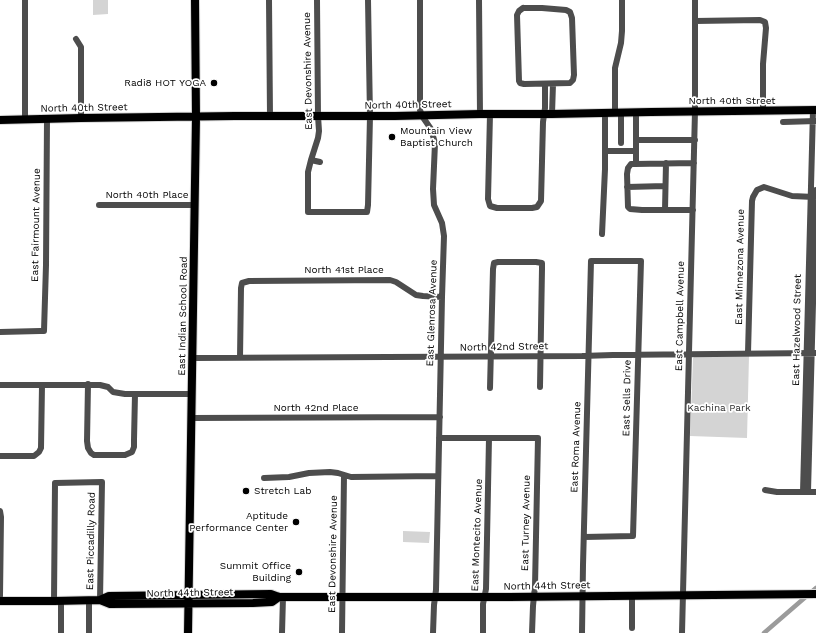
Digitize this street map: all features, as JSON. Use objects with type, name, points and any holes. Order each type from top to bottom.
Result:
[{"type":"main road","name":"East Indian School Road","points":[[188,633],[196,117],[195,0]]},
{"type":"main road","name":"North 40th Street","points":[[0,120],[815,110]]},
{"type":"main road","name":"North 44th Street","points":[[0,601],[100,600],[110,604],[189,600],[272,602],[281,598],[342,597],[816,594]]},
{"type":"street","points":[[25,0],[25,119]]},
{"type":"street","points":[[269,0],[270,116]]},
{"type":"street","name":"East Devonshire Avenue","points":[[317,0],[319,132],[308,172],[308,212],[367,212],[370,116]]},
{"type":"street","points":[[368,0],[370,116]]},
{"type":"street","name":"East Glenrosa Avenue","points":[[420,0],[420,110],[422,116],[431,129],[435,143],[433,189],[434,205],[442,223],[444,236],[436,590],[434,597],[433,633]]},
{"type":"street","points":[[479,0],[480,114]]},
{"type":"street","points":[[621,143],[615,68],[621,43],[622,0]]},
{"type":"street","name":"East Campbell Avenue","points":[[682,633],[695,140],[695,0]]},
{"type":"street","points":[[522,8],[542,8],[568,11],[572,18],[574,78],[570,83],[545,84],[524,84],[518,79],[517,15],[522,8]]},
{"type":"street","points":[[695,21],[760,20],[765,22],[763,111]]},
{"type":"street","points":[[76,39],[81,47],[81,118]]},
{"type":"street","points":[[545,84],[545,102],[548,114]]},
{"type":"street","points":[[490,114],[488,199],[490,206],[497,208],[537,207],[541,201],[543,122],[553,102],[553,84]]},
{"type":"street","points":[[545,102],[553,102]]},
{"type":"street","name":"East Hazelwood Street","points":[[806,492],[808,394],[812,353],[815,110]]},
{"type":"street","points":[[636,112],[636,164]]},
{"type":"street","points":[[602,234],[605,113]]},
{"type":"street","name":"East Fairmount Avenue","points":[[0,332],[44,331],[47,119]]},
{"type":"street","points":[[783,122],[815,121]]},
{"type":"street","points":[[636,140],[695,140]]},
{"type":"street","points":[[605,151],[636,151]]},
{"type":"street","points":[[311,160],[320,162]]},
{"type":"street","points":[[665,210],[666,163]]},
{"type":"street","points":[[693,210],[630,209],[628,207],[627,187],[628,168],[631,164],[694,163]]},
{"type":"street","points":[[627,187],[665,186]]},
{"type":"street","name":"East Minnezona Avenue","points":[[748,353],[753,197],[757,190],[764,187],[792,196],[813,197]]},
{"type":"street","name":"East Hazelwood Street","points":[[813,197],[816,190]]},
{"type":"street","name":"North 40th Place","points":[[99,205],[195,205]]},
{"type":"street","name":"East Roma Avenue","points":[[582,633],[591,261],[641,261]]},
{"type":"street","name":"East Sells Drive","points":[[584,537],[633,536],[637,355],[641,261]]},
{"type":"street","points":[[490,388],[493,269],[494,263],[498,262],[542,263],[540,387]]},
{"type":"street","name":"North 41st Place","points":[[240,358],[242,283],[249,281],[390,280],[396,282],[416,295],[442,297]]},
{"type":"street","name":"North 42nd Street","points":[[193,358],[491,357],[812,353]]},
{"type":"street","points":[[88,384],[88,448],[91,453],[98,455],[125,455],[132,452],[134,447],[135,394]]},
{"type":"street","points":[[0,385],[88,384],[105,386],[113,392],[120,394],[192,394]]},
{"type":"street","points":[[0,456],[30,456],[36,454],[41,448],[42,385]]},
{"type":"street","name":"North 42nd Place","points":[[192,418],[440,417]]},
{"type":"street","points":[[439,438],[489,438]]},
{"type":"street","name":"East Turney Avenue","points":[[489,438],[538,438],[535,586],[532,633]]},
{"type":"street","name":"East Montecito Avenue","points":[[483,633],[483,604],[486,589],[489,438]]},
{"type":"street","points":[[264,478],[289,477],[323,472],[338,473],[351,477],[438,476]]},
{"type":"street","name":"East Devonshire Avenue","points":[[342,633],[344,475]]},
{"type":"street","name":"East Piccadilly Road","points":[[57,601],[55,483],[102,482],[100,600]]},
{"type":"street","points":[[765,490],[777,492],[816,492]]},
{"type":"street","points":[[0,511],[0,596]]},
{"type":"street","points":[[632,595],[632,628]]},
{"type":"street","points":[[281,598],[282,633]]},
{"type":"street","name":"East Piccadilly Road","points":[[89,600],[89,633]]},
{"type":"street","points":[[57,601],[61,633]]},
{"type":"green space","points":[[93,0],[108,0],[108,14],[93,15]]},
{"type":"green space","name":"Kachina Park","points":[[749,356],[747,438],[690,436],[693,358]]},
{"type":"green space","points":[[403,531],[430,532],[429,543],[403,542]]},
{"type":"waterway","points":[[764,633],[816,588]]},
{"type":"place","name":"Radi8 HOT YOGA","points":[[214,83]]},
{"type":"place","name":"Mountain View Baptist Church","points":[[392,137]]},
{"type":"place","name":"Stretch Lab","points":[[246,491]]},
{"type":"place","name":"Aptitude Performance Center","points":[[296,522]]},
{"type":"place","name":"Summit Office Building","points":[[299,572]]}]
